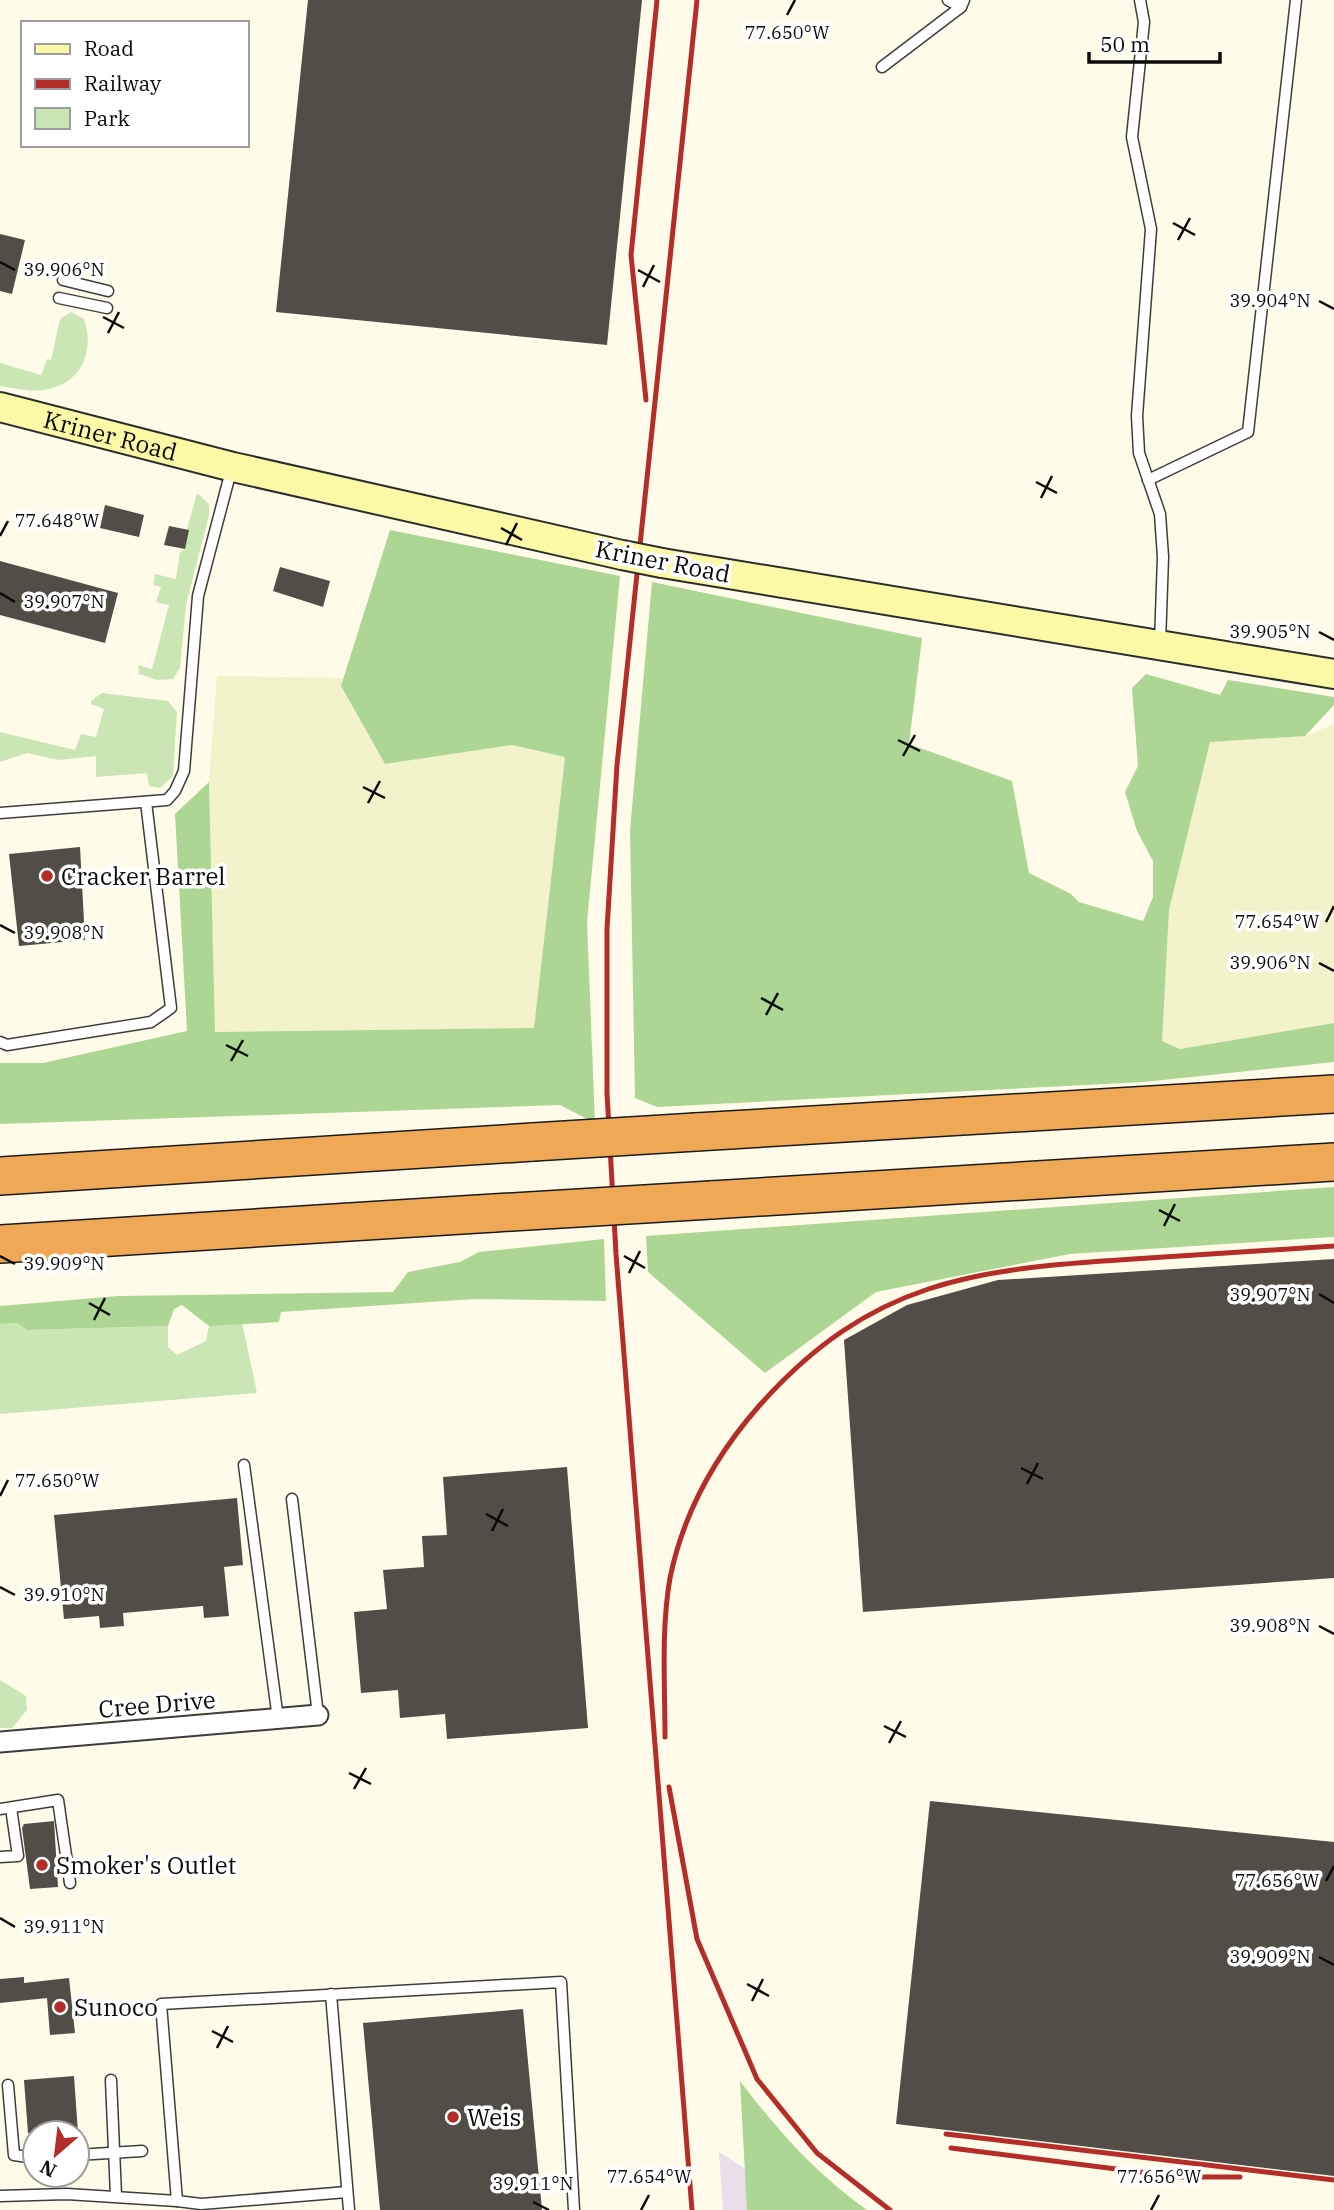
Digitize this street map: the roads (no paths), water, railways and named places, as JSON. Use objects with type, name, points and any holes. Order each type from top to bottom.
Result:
[{"type":"highway","points":[[0,1176],[1334,1094]]},
{"type":"highway","points":[[1,1244],[1334,1162]]},
{"type":"street","name":"Kriner Road","points":[[0,407],[233,467],[622,555],[1334,674]]},
{"type":"street","name":"Cree Drive","points":[[0,1742],[318,1715]]},
{"type":"lane","points":[[948,0],[962,3]]},
{"type":"lane","points":[[1140,0],[1144,22],[1132,137],[1152,229],[1137,416],[1139,453],[1160,514],[1163,557],[1159,646]]},
{"type":"lane","points":[[1148,480],[1248,432],[1296,0]]},
{"type":"lane","points":[[882,67],[962,3]]},
{"type":"lane","points":[[63,281],[108,291]]},
{"type":"lane","points":[[59,298],[107,308]]},
{"type":"lane","points":[[0,813],[167,800],[176,791],[184,772],[198,596],[233,467]]},
{"type":"lane","points":[[0,1042],[7,1045],[151,1022],[171,1008],[146,802]]},
{"type":"lane","points":[[244,1465],[278,1718]]},
{"type":"lane","points":[[292,1499],[318,1715]]},
{"type":"lane","points":[[0,1857],[18,1856],[6,1808],[58,1800],[70,1884]]},
{"type":"lane","points":[[177,2201],[161,2004],[561,1982],[574,2210]]},
{"type":"lane","points":[[331,1994],[349,2210]]},
{"type":"lane","points":[[111,2080],[116,2196]]},
{"type":"lane","points":[[8,2085],[14,2155],[21,2156]]},
{"type":"lane","points":[[91,2154],[142,2151]]},
{"type":"lane","points":[[0,2196],[116,2196],[177,2201],[201,2207],[347,2192]]},
{"type":"railway","points":[[646,400],[631,255],[657,0]]},
{"type":"railway","points":[[692,2210],[616,1254],[607,1093],[607,929],[617,765],[697,0]]},
{"type":"railway","points":[[665,1737],[664,1657],[667,1598],[676,1554],[693,1508],[715,1465],[743,1425],[801,1364],[842,1331],[885,1307],[928,1289],[1023,1268],[1334,1246]]},
{"type":"railway","points":[[669,1787],[697,1939],[757,2079],[817,2153],[890,2210]]},
{"type":"railway","points":[[946,2134],[1334,2180]]},
{"type":"railway","points":[[951,2148],[1179,2177],[1240,2177]]},
{"type":"place","name":"Cracker Barrel","points":[[47,876]]},
{"type":"place","name":"Smoker's Outlet","points":[[42,1865]]},
{"type":"place","name":"Sunoco","points":[[60,2007]]},
{"type":"place","name":"Weis","points":[[453,2117]]}]
